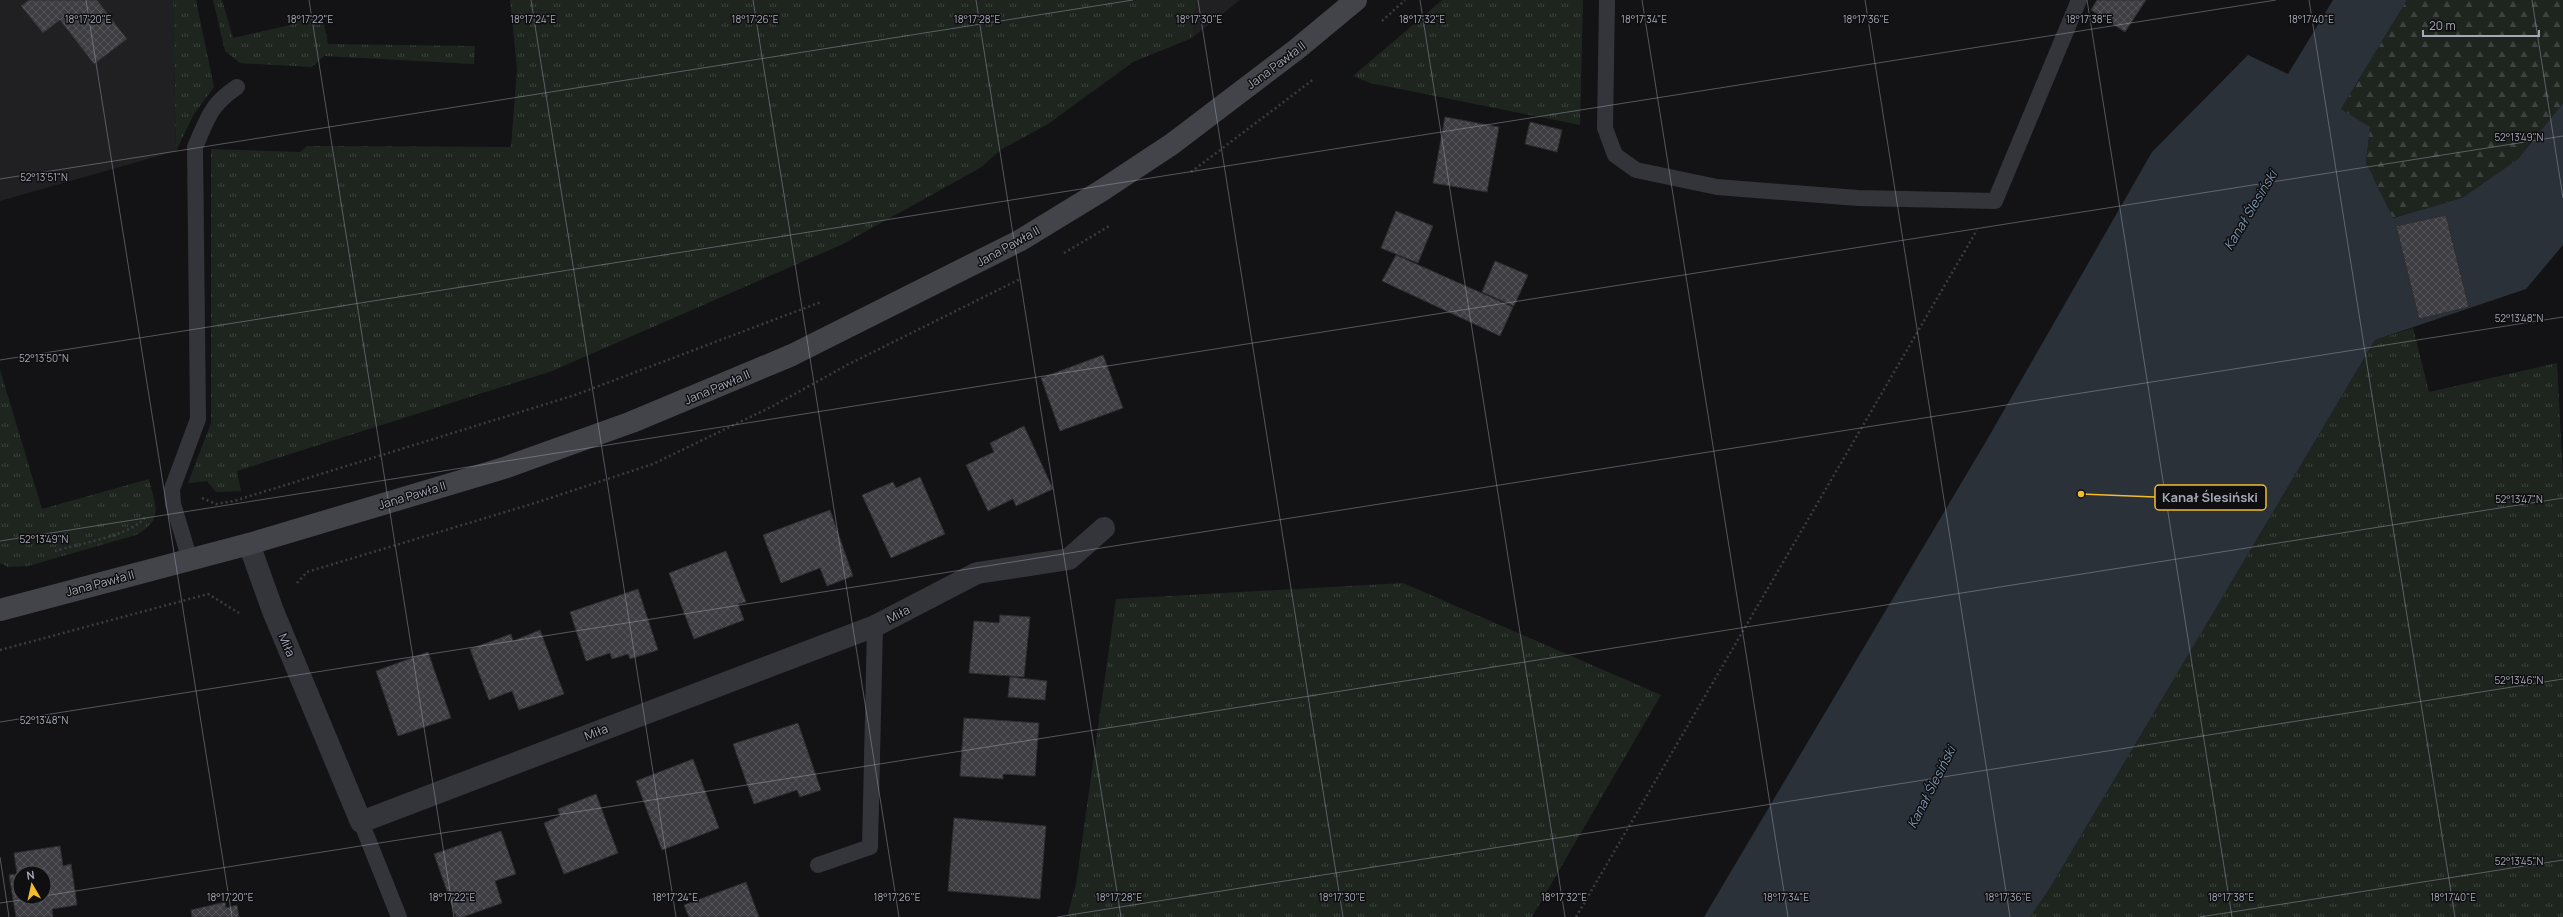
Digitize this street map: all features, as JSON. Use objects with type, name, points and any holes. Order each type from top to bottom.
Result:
[{"type":"main road","name":"Jana Pawła II","points":[[0,610],[249,544],[548,453],[632,422],[785,358],[886,310],[1019,241],[1101,191],[1172,144],[1297,49],[1356,0]]},
{"type":"street","name":"Miła","points":[[249,544],[272,611],[361,822],[875,626],[978,573],[1069,559],[1104,528]]},
{"type":"lane","points":[[1607,0],[1605,128],[1615,155],[1636,170],[1717,187],[1858,198],[1995,201],[2079,0]]},
{"type":"lane","points":[[190,560],[173,504],[172,489],[198,419],[195,147],[210,113],[219,99],[237,87]]},
{"type":"lane","points":[[818,865],[870,847],[875,626]]},
{"type":"lane","points":[[361,822],[399,917]]},
{"type":"path","points":[[1576,917],[1995,201]]},
{"type":"path","points":[[55,551],[130,529],[143,521],[149,512],[192,497],[202,498],[216,504],[234,501],[575,396],[824,301]]},
{"type":"shaded area","points":[[0,0],[173,0],[176,151],[0,201]]},
{"type":"shaded area","points":[[1197,0],[1240,0],[1192,38]]},
{"type":"green space","points":[[173,0],[196,0],[214,87],[194,114],[176,151]]},
{"type":"green space","points":[[213,0],[222,0],[233,38],[290,25],[306,17],[323,18],[328,44],[475,46],[474,64],[324,56],[312,67],[240,63],[225,51]]},
{"type":"green space","points":[[510,0],[1197,0],[1192,38],[1133,62],[1048,124],[1002,149],[980,168],[843,244],[552,371],[237,471],[241,491],[216,492],[207,481],[188,483],[211,423],[211,149],[300,152],[307,146],[511,147],[517,69]]},
{"type":"green space","points":[[1442,0],[1583,0],[1580,125],[1370,83],[1353,76]]},
{"type":"green space","points":[[2407,0],[2563,0],[2563,103],[2518,159],[2462,198],[2392,218],[2366,163],[2370,127],[2341,109]]},
{"type":"green space","points":[[2413,328],[2429,392],[2557,363],[2563,479],[2563,917],[2030,917],[2050,888],[2375,340]]},
{"type":"green space","points":[[0,370],[42,509],[149,479],[156,511],[151,523],[145,529],[136,535],[28,566],[8,567],[0,563]]},
{"type":"green space","points":[[1403,583],[1661,695],[1532,917],[1067,917],[1076,884],[1116,599]]},
{"type":"water","points":[[2333,0],[2407,0],[2341,109],[2370,127],[2366,163],[2393,218],[2462,198],[2518,159],[2563,103],[2563,245],[2526,289],[2375,340],[2050,888],[2030,917],[1704,917],[1988,438],[2152,152],[2248,55],[2288,74]]},
{"type":"building","points":[[29,0],[97,0],[127,39],[94,64],[60,20],[43,33],[21,6]]},
{"type":"building","points":[[2097,0],[2146,0],[2125,32],[2091,10]]},
{"type":"building","points":[[1445,117],[1499,127],[1487,192],[1433,183]]},
{"type":"building","points":[[1530,122],[1562,130],[1557,152],[1525,144]]},
{"type":"building","points":[[1396,211],[1433,226],[1418,263],[1381,248]]},
{"type":"building","points":[[2446,215],[2469,307],[2419,319],[2396,226]]},
{"type":"building","points":[[1396,255],[1513,307],[1500,336],[1382,281]]},
{"type":"building","points":[[1495,261],[1528,275],[1514,306],[1482,292]]},
{"type":"building","points":[[1103,355],[1123,408],[1060,431],[1041,378]]},
{"type":"building","points":[[1024,426],[1053,489],[1016,506],[1013,499],[988,511],[966,465],[994,452],[990,443]]},
{"type":"building","points":[[920,477],[945,534],[891,558],[862,495],[893,482],[896,488]]},
{"type":"building","points":[[830,510],[853,576],[827,586],[820,568],[781,583],[763,535]]},
{"type":"building","points":[[726,551],[746,602],[738,604],[744,620],[694,639],[669,573]]},
{"type":"building","points":[[638,589],[658,650],[630,659],[628,654],[612,659],[610,653],[586,661],[570,612]]},
{"type":"building","points":[[1000,615],[1030,617],[1024,677],[969,673],[974,621],[999,623]]},
{"type":"building","points":[[540,630],[564,694],[519,710],[512,691],[489,700],[470,649],[511,634],[513,641]]},
{"type":"building","points":[[428,652],[451,718],[398,736],[376,671]]},
{"type":"building","points":[[1010,677],[1047,681],[1045,700],[1008,697]]},
{"type":"building","points":[[964,718],[1039,723],[1035,776],[1003,774],[1003,779],[960,776]]},
{"type":"building","points":[[798,723],[821,790],[800,797],[797,790],[754,804],[733,744]]},
{"type":"building","points":[[693,759],[719,828],[662,850],[636,781]]},
{"type":"building","points":[[596,794],[618,853],[564,874],[544,823],[560,816],[558,809]]},
{"type":"building","points":[[954,818],[1046,826],[1040,899],[948,891]]},
{"type":"building","points":[[501,831],[516,874],[495,881],[502,903],[463,917],[456,917],[434,854]]},
{"type":"building","points":[[60,846],[63,866],[71,864],[77,905],[52,909],[53,917],[16,917],[14,905],[52,905],[52,865],[16,865],[14,853]]},
{"type":"building","points":[[9,875],[12,875],[12,893]]},
{"type":"building","points":[[746,882],[759,917],[689,917],[684,905]]},
{"type":"building","points":[[225,902],[226,908],[237,905],[239,917],[192,917],[191,910]]},
{"type":"place","name":"Kanał Ślesiński","points":[[2081,494]]}]
